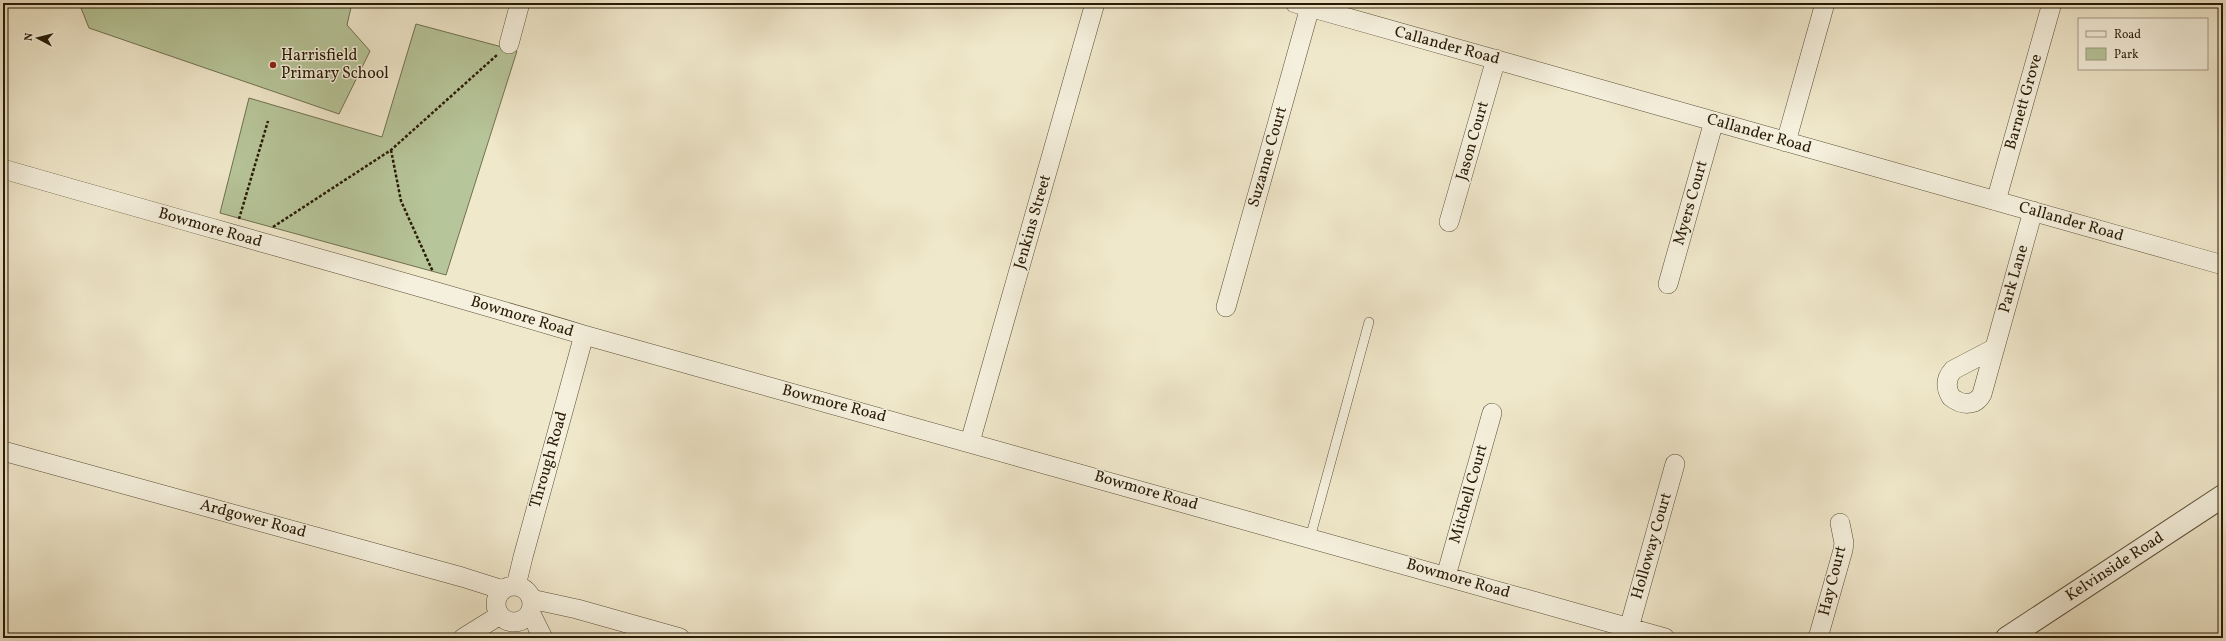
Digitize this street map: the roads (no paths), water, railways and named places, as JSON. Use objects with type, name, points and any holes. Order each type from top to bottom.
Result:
[{"type":"street","points":[[509,44],[520,3]]},
{"type":"street","name":"Jenkins Street","points":[[970,442],[1095,3]]},
{"type":"street","points":[[1786,142],[1825,3]]},
{"type":"street","name":"Barnett Grove","points":[[1996,201],[2052,3]]},
{"type":"street","name":"Callander Road","points":[[1303,5],[2223,265]]},
{"type":"street","name":"Suzanne Court","points":[[1226,307],[1303,5]]},
{"type":"street","name":"Jason Court","points":[[1450,222],[1496,59]]},
{"type":"street","name":"Myers Court","points":[[1668,284],[1714,121]]},
{"type":"street","name":"Bowmore Road","points":[[3,169],[234,236],[442,292],[584,335],[1665,638]]},
{"type":"street","name":"Park Lane","points":[[1995,348],[2033,211]]},
{"type":"street","name":"Through Road","points":[[510,588],[523,556],[584,335]]},
{"type":"street","name":"Mitchell Court","points":[[1446,576],[1492,413]]},
{"type":"street","name":"Ardgower Road","points":[[3,451],[510,588]]},
{"type":"street","name":"Holloway Court","points":[[1629,628],[1675,464]]},
{"type":"street","name":"Kelvinside Road","points":[[2007,638],[2223,496]]},
{"type":"street","name":"Hay Court","points":[[1818,638],[1843,550],[1844,543],[1840,523]]},
{"type":"street","points":[[531,606],[522,620],[510,621],[500,615],[496,605],[499,594],[510,588],[526,590],[542,638]]},
{"type":"street","points":[[531,606],[577,609],[680,638]]},
{"type":"street","points":[[463,638],[500,615]]},
{"type":"lane","points":[[1310,538],[1369,322]]},
{"type":"place","name":"Harrisfield Primary School","points":[[273,65]]}]
